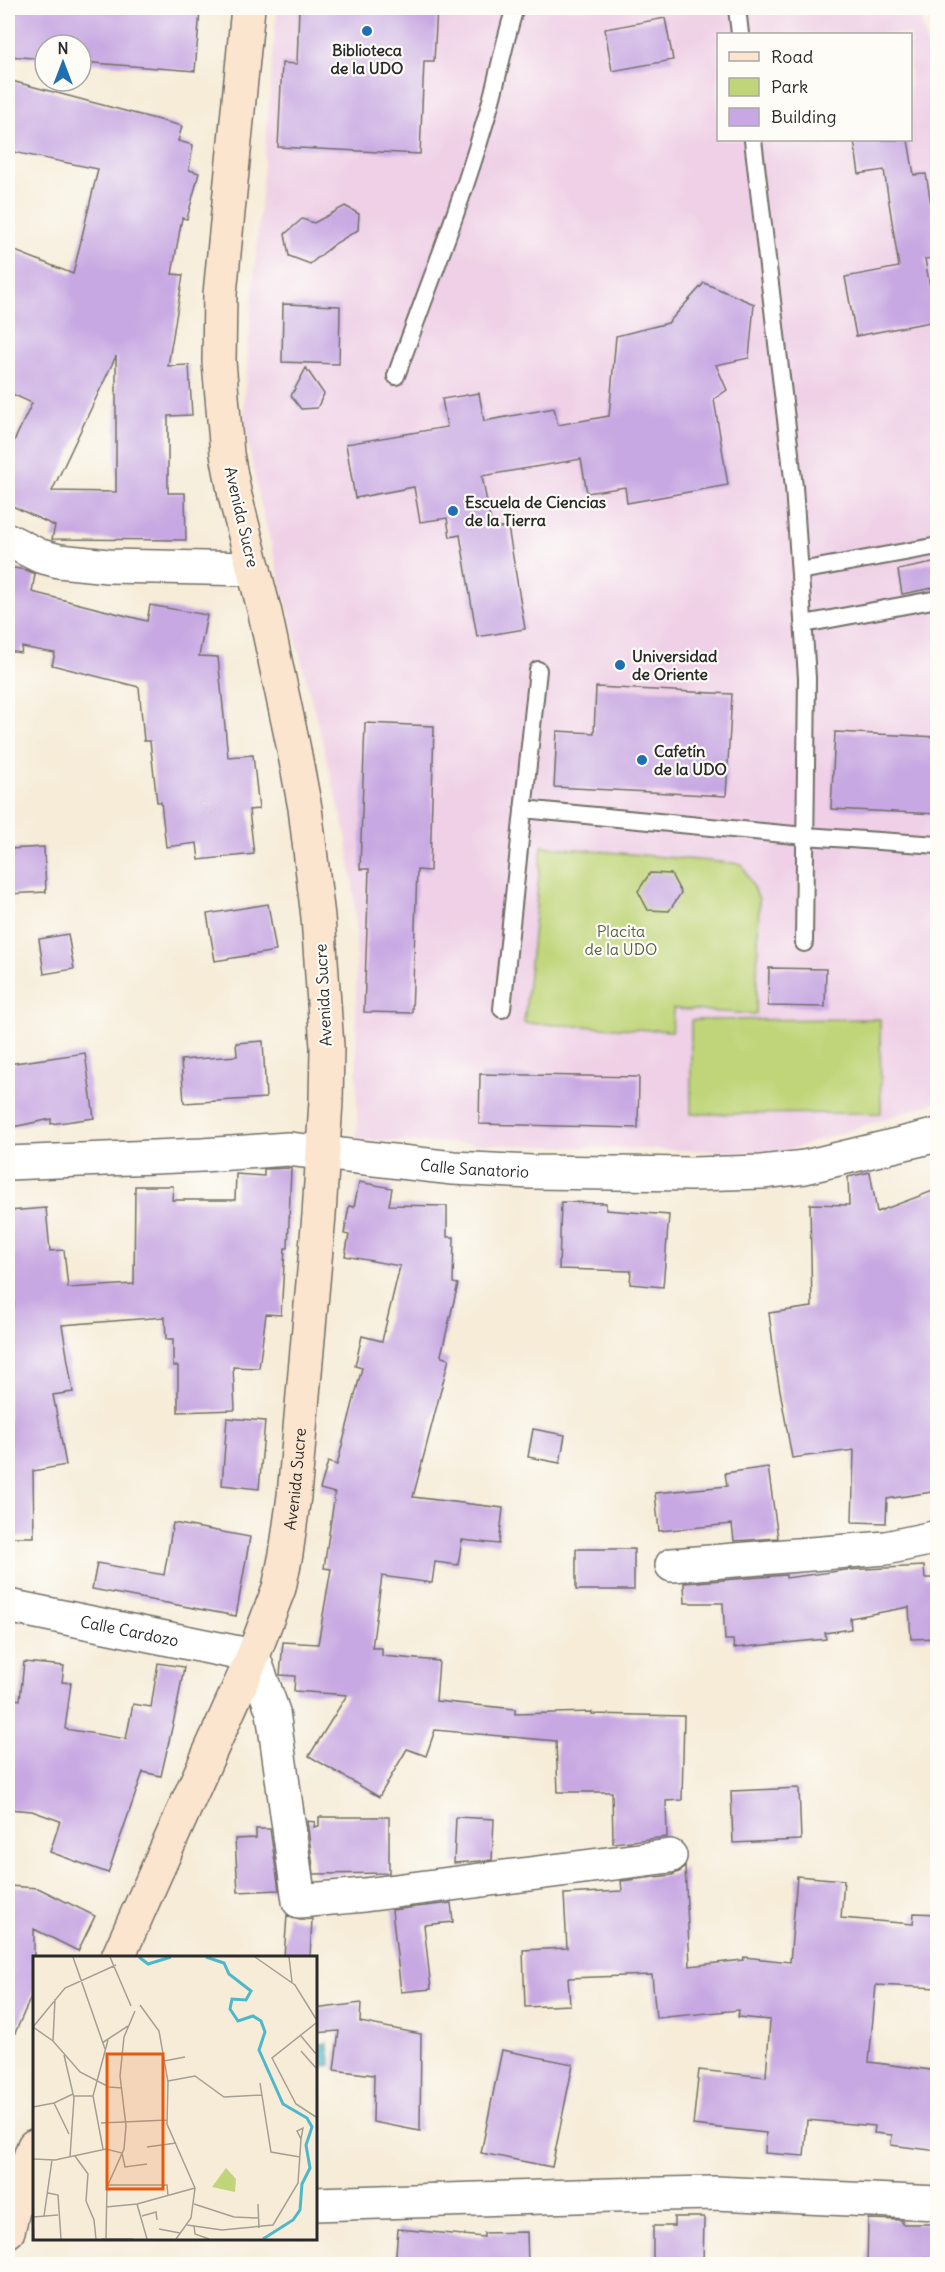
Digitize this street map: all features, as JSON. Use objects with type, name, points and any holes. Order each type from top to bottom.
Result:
[{"type":"street","name":"Avenida Sucre","points":[[118,1956],[253,1656],[279,1588],[286,1554],[298,1450],[319,1215],[327,1047],[318,917],[303,798],[227,454],[219,362],[220,294],[248,8]]},
{"type":"street","points":[[8,540],[40,556],[69,562],[108,566],[254,569]]},
{"type":"street","name":"Calle Sanatorio","points":[[8,1163],[191,1156],[288,1149],[453,1168],[532,1172],[739,1173],[805,1167],[938,1135]]},
{"type":"street","points":[[672,1565],[886,1548],[938,1537]]},
{"type":"street","name":"Calle Cardozo","points":[[8,1606],[253,1656]]},
{"type":"street","points":[[253,1656],[273,1712],[299,1901],[364,1895],[669,1856]]},
{"type":"street","points":[[19,2213],[33,2150]]},
{"type":"street","points":[[316,2204],[610,2194],[715,2193],[938,2203]]},
{"type":"lane","points":[[396,376],[470,170],[515,8]]},
{"type":"lane","points":[[737,8],[740,33]]},
{"type":"lane","points":[[753,141],[794,486],[804,624],[807,678],[804,943]]},
{"type":"lane","points":[[800,572],[938,546]]},
{"type":"lane","points":[[804,624],[938,599]]},
{"type":"lane","points":[[502,1010],[537,670]]},
{"type":"lane","points":[[523,809],[805,836],[938,845]]},
{"type":"shaded area","name":"Universidad de Oriente","points":[[277,8],[919,8],[938,101],[937,1102],[779,1153],[357,1140],[356,923],[346,834],[259,497],[244,424],[244,398]]},
{"type":"green space","name":"Placita de la UDO","points":[[542,846],[742,864],[759,899],[756,1014],[673,1009],[672,1031],[524,1023]]},
{"type":"green space","points":[[880,1019],[881,1113],[691,1114],[691,1020]]},
{"type":"water","points":[[327,2043],[331,2065],[316,2067],[316,2045]]},
{"type":"building","points":[[8,8],[157,8],[200,11],[195,71],[93,63],[93,33],[33,33],[33,58],[8,56]]},
{"type":"building","points":[[299,8],[437,8],[434,61],[424,61],[420,154],[278,147],[282,63],[297,64]]},
{"type":"building","points":[[665,18],[673,60],[612,71],[605,29]]},
{"type":"building","points":[[8,80],[33,87],[33,93],[57,93],[182,126],[178,141],[193,145],[189,170],[199,173],[187,219],[182,218],[172,274],[183,275],[168,366],[189,365],[192,415],[168,416],[168,493],[185,493],[186,540],[52,539],[55,526],[8,504],[8,454],[32,403],[8,392],[8,248],[73,274],[98,169],[8,151]],"holes":[[[116,356],[116,492],[52,491]]]},
{"type":"building","points":[[854,141],[908,141],[914,175],[926,174],[938,246],[938,257],[925,259],[936,321],[856,336],[845,277],[899,267],[884,170],[859,174]]},
{"type":"building","points":[[345,206],[359,214],[358,230],[336,243],[310,264],[289,256],[285,234],[302,219],[314,223]]},
{"type":"building","name":"Escuela de Ciencias de la Tierra","points":[[704,283],[754,304],[749,358],[716,365],[727,390],[714,399],[728,485],[627,503],[625,487],[587,493],[581,459],[482,476],[492,529],[508,527],[525,629],[477,637],[460,535],[450,537],[447,518],[420,522],[414,487],[355,498],[346,444],[447,427],[442,399],[479,393],[484,421],[554,408],[558,425],[609,416],[616,336],[668,323]]},
{"type":"building","points":[[283,304],[340,306],[339,364],[282,362]]},
{"type":"building","points":[[306,368],[324,394],[317,408],[301,409],[291,396]]},
{"type":"building","points":[[938,562],[938,587],[902,594],[898,570]]},
{"type":"building","points":[[8,567],[35,574],[32,592],[147,621],[150,605],[207,615],[199,656],[218,657],[228,757],[253,755],[259,809],[249,810],[254,854],[199,860],[197,843],[166,847],[161,802],[157,802],[150,741],[144,741],[139,687],[52,665],[55,653],[22,647],[21,653],[8,651]]},
{"type":"building","name":"Cafetín de la UDO","points":[[596,687],[732,694],[726,796],[554,787],[557,731],[594,733]]},
{"type":"building","points":[[365,723],[434,726],[430,871],[417,870],[412,1013],[364,1012],[369,869],[360,869]]},
{"type":"building","points":[[835,732],[938,737],[938,814],[831,809]]},
{"type":"building","points":[[44,847],[46,892],[8,894],[8,849]]},
{"type":"building","points":[[650,873],[671,874],[681,893],[669,911],[648,910],[638,891]]},
{"type":"building","points":[[268,904],[276,951],[215,961],[207,914]]},
{"type":"building","points":[[68,934],[74,969],[44,974],[39,939]]},
{"type":"building","points":[[769,968],[826,969],[825,1007],[768,1006]]},
{"type":"building","points":[[263,1041],[266,1098],[184,1103],[181,1060],[237,1056],[236,1043]]},
{"type":"building","points":[[85,1053],[94,1118],[51,1124],[51,1119],[8,1128],[8,1064]]},
{"type":"building","points":[[480,1074],[639,1077],[638,1128],[479,1124]]},
{"type":"building","points":[[291,1168],[288,1248],[285,1248],[281,1315],[266,1314],[259,1368],[233,1367],[235,1410],[178,1412],[178,1366],[173,1366],[173,1339],[166,1339],[165,1317],[62,1325],[73,1392],[53,1395],[66,1465],[33,1471],[34,1537],[8,1537],[8,1307],[14,1306],[8,1211],[46,1208],[50,1251],[64,1250],[68,1288],[134,1284],[135,1186],[173,1186],[172,1200],[235,1200],[236,1174],[264,1176],[264,1169]]},
{"type":"building","points":[[870,1172],[877,1212],[938,1189],[938,1491],[887,1499],[886,1523],[852,1522],[854,1450],[792,1458],[769,1313],[812,1307],[810,1204],[849,1205],[848,1177]]},
{"type":"building","points":[[359,1182],[392,1188],[389,1205],[447,1206],[447,1237],[454,1237],[453,1283],[458,1284],[441,1355],[449,1359],[413,1497],[503,1508],[499,1544],[462,1540],[458,1565],[435,1562],[432,1583],[382,1576],[372,1648],[382,1648],[382,1656],[439,1661],[436,1701],[515,1709],[515,1714],[592,1712],[592,1714],[684,1716],[682,1800],[666,1801],[667,1837],[613,1843],[612,1792],[558,1792],[556,1741],[435,1730],[426,1756],[407,1749],[379,1797],[309,1756],[347,1695],[294,1691],[295,1676],[280,1675],[283,1642],[318,1644],[331,1569],[324,1568],[335,1493],[320,1489],[328,1462],[337,1465],[362,1368],[355,1366],[362,1336],[382,1341],[400,1266],[345,1256],[349,1235],[344,1234],[349,1206],[354,1207]]},
{"type":"building","points":[[561,1202],[606,1203],[606,1210],[669,1215],[663,1287],[630,1284],[631,1271],[559,1269]]},
{"type":"building","points":[[227,1418],[265,1421],[259,1489],[222,1485]]},
{"type":"building","points":[[533,1429],[565,1435],[560,1463],[528,1457]]},
{"type":"building","points":[[768,1467],[778,1538],[734,1541],[732,1524],[659,1531],[655,1493],[727,1486],[725,1473]]},
{"type":"building","points":[[173,1523],[250,1537],[236,1616],[92,1589],[97,1563],[164,1575]]},
{"type":"building","points":[[576,1549],[634,1549],[634,1590],[576,1590]]},
{"type":"building","points":[[924,1566],[925,1578],[938,1578],[938,1638],[911,1639],[909,1607],[850,1618],[851,1629],[825,1633],[826,1639],[734,1648],[733,1640],[725,1640],[723,1603],[685,1603],[684,1583],[786,1575],[786,1578],[846,1570]]},
{"type":"building","points":[[24,1662],[64,1666],[62,1682],[71,1683],[65,1729],[126,1739],[133,1704],[151,1707],[158,1663],[184,1667],[161,1776],[143,1772],[108,1873],[50,1852],[60,1821],[32,1811],[8,1809],[8,1698],[20,1700]]},
{"type":"building","points":[[799,1788],[801,1840],[733,1843],[731,1791]]},
{"type":"building","points":[[319,1817],[389,1817],[389,1873],[314,1874],[307,1821],[315,1822],[314,1827],[319,1826]]},
{"type":"building","points":[[456,1817],[494,1819],[492,1860],[454,1863]]},
{"type":"building","points":[[256,1829],[270,1829],[279,1890],[238,1892],[235,1839],[256,1838]]},
{"type":"building","points":[[685,1866],[690,1966],[743,1960],[744,1957],[790,1962],[797,1876],[844,1880],[841,1918],[913,1924],[914,1913],[938,1914],[938,1988],[876,1985],[869,2062],[938,2071],[938,2151],[891,2145],[892,2135],[874,2133],[875,2126],[807,2120],[804,2156],[765,2153],[766,2133],[693,2125],[699,2070],[766,2077],[770,2020],[738,2017],[739,2010],[656,2018],[652,1975],[568,1978],[570,2005],[525,2007],[523,1950],[567,1948],[564,1894],[622,1891],[621,1881],[672,1875],[681,1871]]},
{"type":"building","points":[[8,1886],[38,1888],[95,1916],[78,1951],[34,1929],[33,1992],[8,2049]]},
{"type":"building","points":[[451,1903],[453,1922],[424,1925],[431,1989],[401,1992],[392,1910]]},
{"type":"building","points":[[287,1915],[300,1920],[312,1919],[310,1956],[284,1956]]},
{"type":"building","points":[[361,2003],[360,2022],[421,2034],[420,2131],[373,2122],[374,2075],[334,2070],[339,2031],[316,2033],[316,2009]]},
{"type":"building","points":[[502,2050],[573,2064],[552,2167],[481,2153]]},
{"type":"building","points":[[674,2217],[704,2217],[703,2265],[653,2265],[653,2226],[674,2226]]},
{"type":"building","points":[[868,2219],[902,2220],[902,2224],[938,2224],[938,2259],[922,2258],[922,2265],[867,2265]]},
{"type":"building","points":[[398,2229],[484,2237],[484,2233],[527,2232],[528,2265],[395,2265]]},
{"type":"place","name":"Biblioteca de la UDO","points":[[367,31]]},
{"type":"place","name":"Escuela de Ciencias de la Tierra","points":[[453,511]]},
{"type":"place","name":"Universidad de Oriente","points":[[620,665]]},
{"type":"place","name":"Cafetín de la UDO","points":[[642,760]]}]
